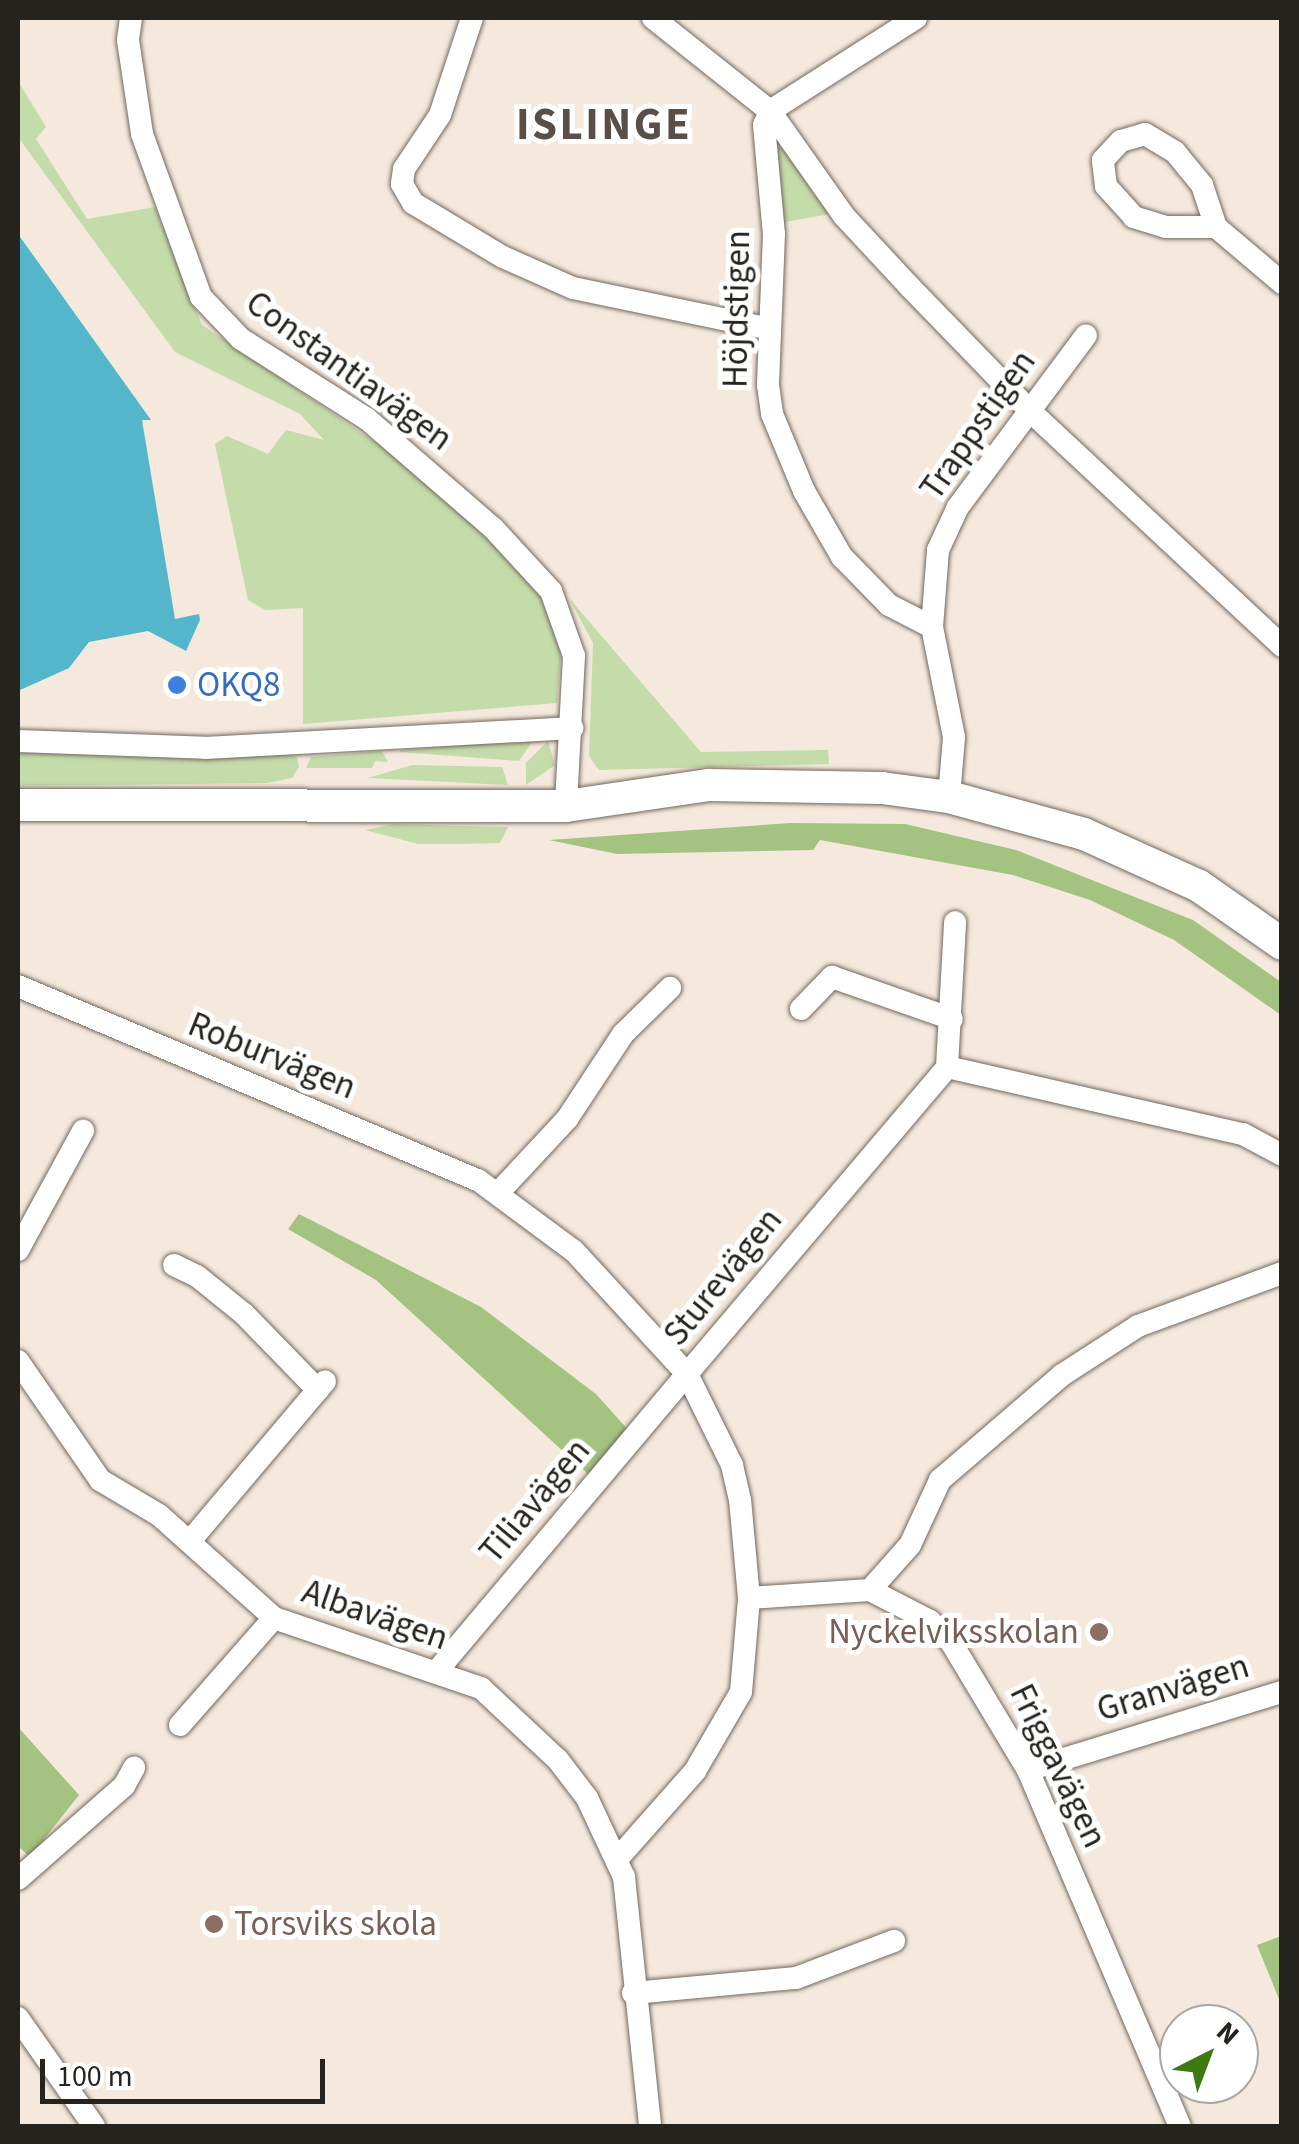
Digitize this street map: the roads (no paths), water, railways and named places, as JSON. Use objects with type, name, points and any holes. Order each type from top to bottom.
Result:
[{"type":"main road","points":[[18,805],[566,806],[727,785],[835,783],[949,797],[1038,818],[1144,858],[1199,886],[1282,944]]},
{"type":"street","name":"Constantiavägen","points":[[131,18],[128,40],[142,134],[201,297],[240,339],[368,419],[526,560],[552,591],[568,626],[572,728],[566,806]]},
{"type":"street","points":[[472,18],[440,115],[404,168],[402,184],[413,203],[503,258],[572,288],[766,328]]},
{"type":"street","points":[[653,18],[684,25],[770,112],[844,216],[1029,410],[1282,646]]},
{"type":"street","points":[[770,112],[916,18]]},
{"type":"street","name":"Höjdstigen","points":[[770,112],[763,138],[774,234],[766,328],[772,414],[821,526],[889,605],[932,627]]},
{"type":"street","points":[[1216,226],[1166,227],[1134,217],[1106,186],[1103,160],[1121,141],[1145,134],[1175,152],[1202,186],[1216,226],[1282,283]]},
{"type":"street","name":"Trappstigen","points":[[949,797],[954,737],[932,627],[938,550],[958,506],[1086,335]]},
{"type":"street","points":[[18,741],[240,747],[572,728]]},
{"type":"street","points":[[956,922],[947,1067],[1243,1134],[1282,1155]]},
{"type":"street","points":[[800,1009],[832,977],[952,1019]]},
{"type":"street","name":"Roburvägen","points":[[18,986],[498,1192],[574,1251],[687,1374]]},
{"type":"street","points":[[498,1192],[567,1119],[623,1034],[670,988]]},
{"type":"street","name":"Sturevägen","points":[[618,1857],[656,1820],[728,1724],[740,1692],[749,1598],[732,1466],[687,1374],[947,1067]]},
{"type":"street","points":[[18,1250],[83,1131]]},
{"type":"street","points":[[174,1266],[198,1276],[321,1386],[190,1541]]},
{"type":"street","points":[[749,1598],[870,1590],[910,1545],[940,1480],[1062,1374],[1138,1326],[1281,1277]]},
{"type":"street","name":"Albavägen","points":[[18,1361],[100,1480],[190,1541],[274,1618],[481,1688],[524,1722],[587,1798],[618,1857]]},
{"type":"street","name":"Tiliavägen","points":[[436,1672],[687,1374]]},
{"type":"street","name":"Friggavägen","points":[[870,1590],[930,1621],[951,1642],[1028,1770],[1180,2126]]},
{"type":"street","points":[[180,1725],[274,1618]]},
{"type":"street","name":"Granvägen","points":[[1028,1770],[1282,1692]]},
{"type":"street","points":[[18,1880],[124,1786],[134,1768]]},
{"type":"street","points":[[618,1857],[650,2126]]},
{"type":"street","points":[[633,1993],[796,1978],[894,1941]]},
{"type":"street","points":[[18,2018],[94,2126]]},
{"type":"water","points":[[18,234],[151,420],[142,420],[175,619],[199,614],[200,620],[186,651],[148,631],[89,642],[69,668],[18,691]]},
{"type":"place","name":"OKQ8","points":[[177,685]]},
{"type":"place","name":"Nyckelviksskolan","points":[[1099,1632]]},
{"type":"place","name":"Torsviks skola","points":[[214,1924]]},
{"type":"district","name":"ISLINGE","points":[[604,126]]}]
